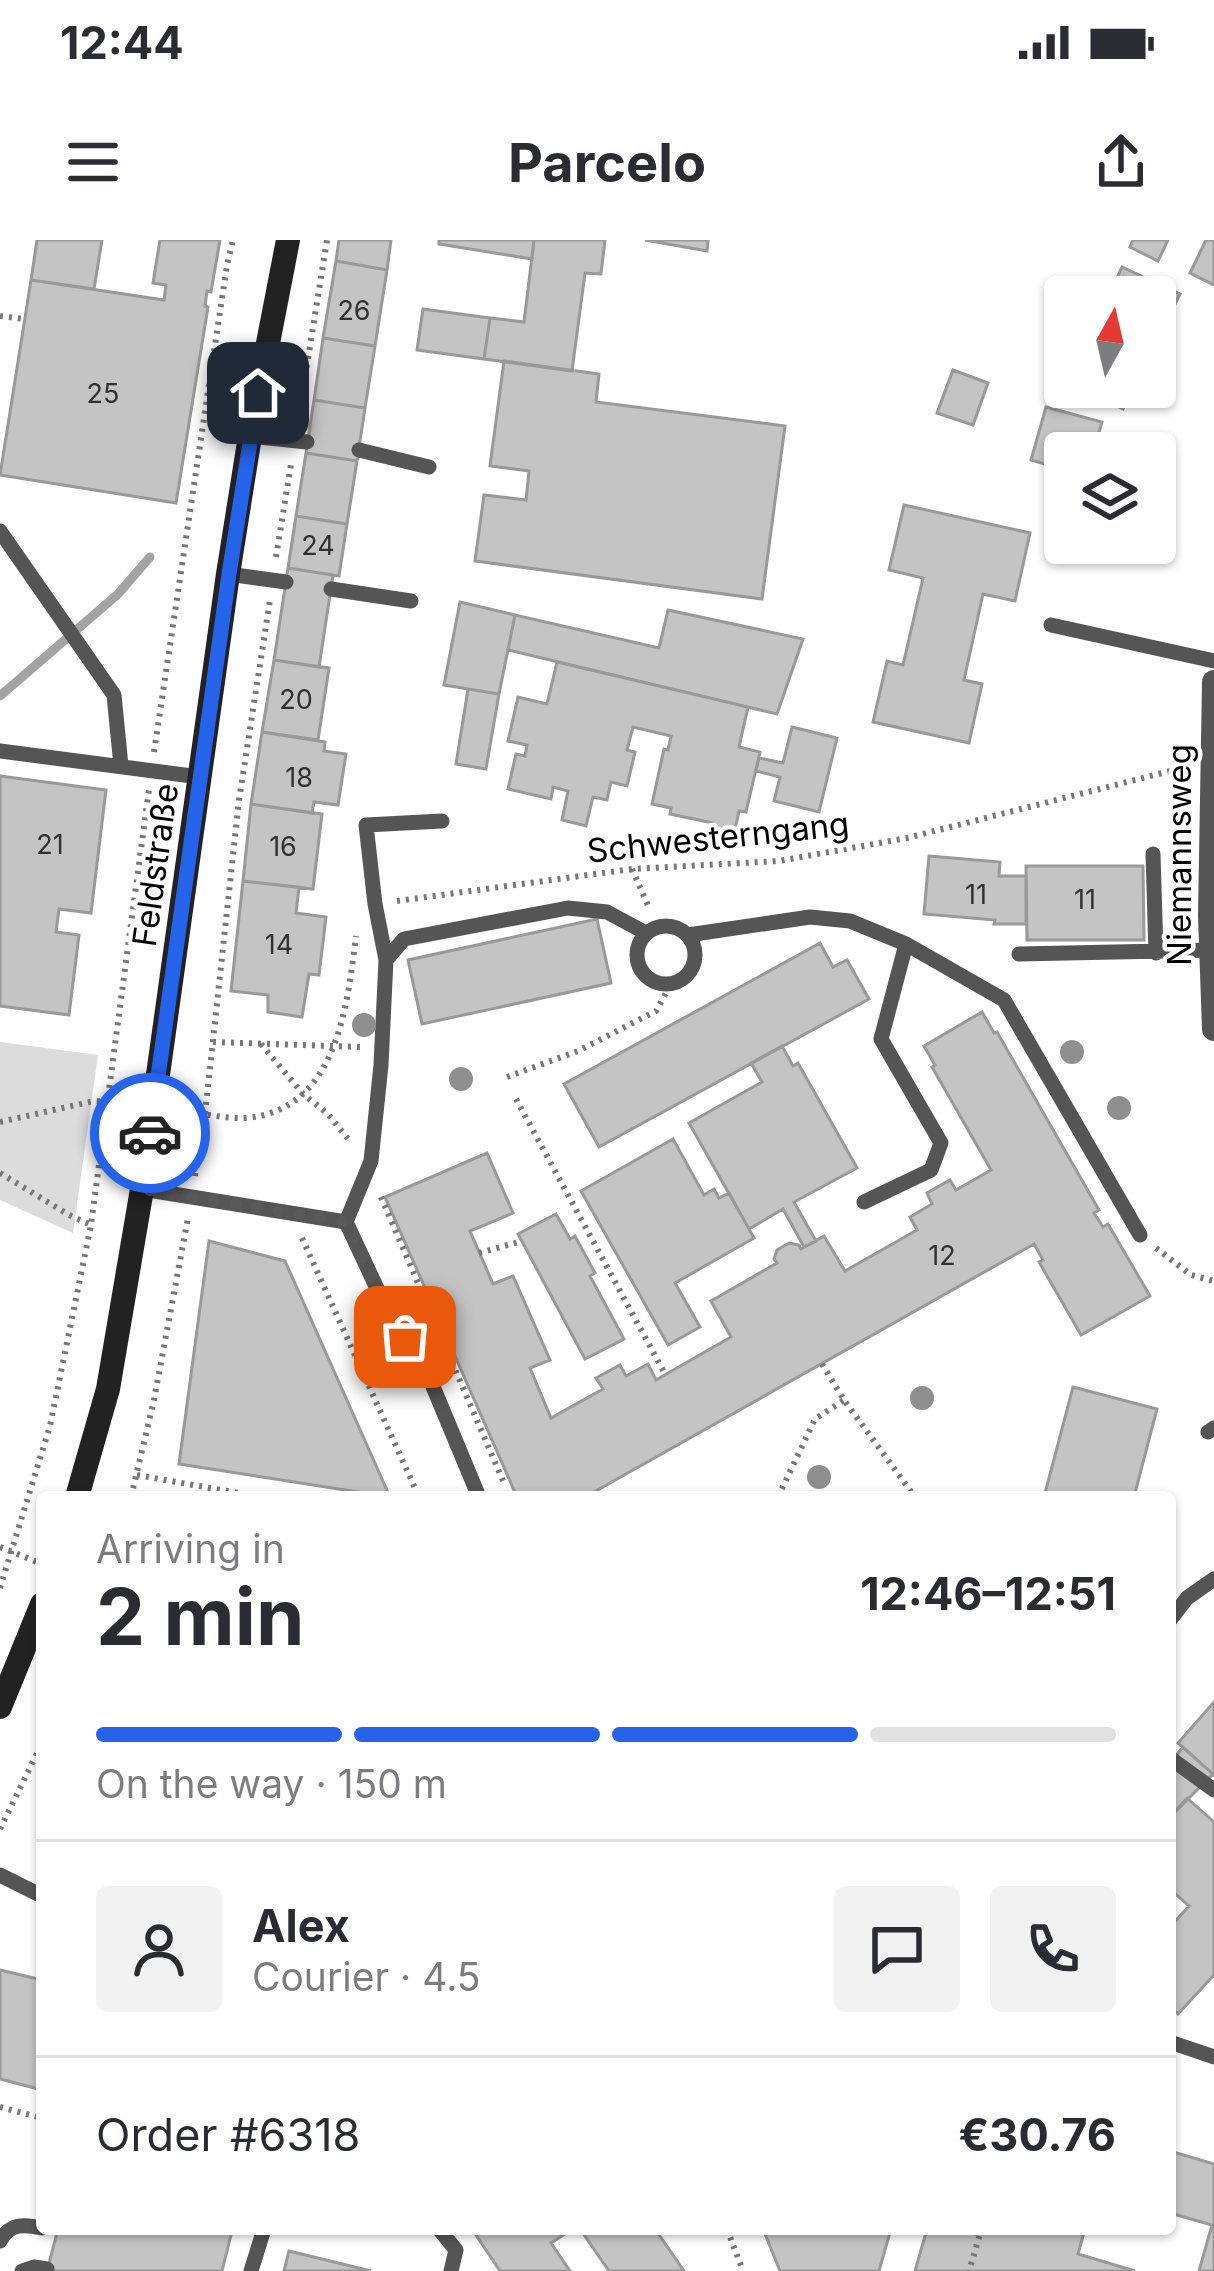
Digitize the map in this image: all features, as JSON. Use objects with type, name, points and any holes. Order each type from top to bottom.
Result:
[{"type":"street","name":"Feldstraße","points":[[79,1491],[108,1389],[142,1189],[250,436],[289,240]]},
{"type":"street","name":"Niemannsweg","points":[[1214,682],[1214,1029]]},
{"type":"street","points":[[0,1707],[36,1619]]},
{"type":"lane","points":[[250,436],[301,442]]},
{"type":"lane","points":[[359,450],[430,466]]},
{"type":"lane","points":[[0,531],[114,695],[121,766]]},
{"type":"lane","points":[[229,574],[279,581]]},
{"type":"lane","points":[[331,589],[411,602]]},
{"type":"lane","points":[[1051,625],[1214,661]]},
{"type":"lane","points":[[0,751],[200,777]]},
{"type":"lane","points":[[442,821],[366,825],[386,960],[381,1064],[371,1161],[346,1222],[381,1297],[429,1377],[476,1491]]},
{"type":"lane","points":[[1154,854],[1156,953]]},
{"type":"lane","points":[[386,960],[404,939],[568,908],[607,912],[646,933]]},
{"type":"lane","points":[[688,934],[810,917],[850,921],[906,944],[1004,1000],[1140,1235]]},
{"type":"lane","points":[[659,926],[675,926],[688,934],[697,954],[690,974],[671,984],[653,982],[640,968],[637,950],[646,933],[659,926]]},
{"type":"lane","points":[[864,1202],[931,1169],[941,1143],[881,1039],[906,944]]},
{"type":"lane","points":[[1019,954],[1212,950]]},
{"type":"lane","points":[[142,1189],[346,1222]]},
{"type":"lane","points":[[1176,1612],[1214,1579]]},
{"type":"lane","points":[[1176,1762],[1214,1790]]},
{"type":"lane","points":[[0,1875],[36,1893]]},
{"type":"lane","points":[[1176,2044],[1214,2056]]},
{"type":"lane","points":[[0,2241],[17,2225],[36,2228]]},
{"type":"lane","points":[[251,2271],[262,2235]]},
{"type":"lane","points":[[444,2235],[456,2250],[451,2271]]},
{"type":"lane","points":[[22,2271],[47,2269]]},
{"type":"path","points":[[0,1588],[50,1426],[91,1225],[152,771],[233,240]]},
{"type":"path","points":[[133,1491],[154,1400],[205,1114],[239,800],[301,442],[327,240]]},
{"type":"path","points":[[0,316],[24,319]]},
{"type":"path","name":"Schwesterngang","points":[[375,904],[632,869],[779,861],[907,838],[1211,761]]},
{"type":"path","points":[[632,869],[639,889]]},
{"type":"path","points":[[184,1111],[246,1118],[285,1108],[303,1094],[334,1046],[347,1004],[356,934],[362,915],[375,904]]},
{"type":"path","points":[[507,1077],[578,1051],[656,1011],[671,984]]},
{"type":"path","points":[[213,1042],[334,1046]]},
{"type":"path","points":[[261,1044],[354,1146],[382,1199],[503,1480]]},
{"type":"path","points":[[516,1099],[665,1374]]},
{"type":"path","points":[[0,1122],[109,1101],[154,1107]]},
{"type":"path","points":[[0,1173],[91,1225]]},
{"type":"path","points":[[291,1213],[416,1491]]},
{"type":"path","points":[[1140,1235],[1191,1275],[1214,1281]]},
{"type":"path","points":[[479,1253],[522,1241]]},
{"type":"path","points":[[822,1364],[911,1491]]},
{"type":"path","points":[[781,1491],[815,1419],[844,1400]]},
{"type":"path","points":[[137,1475],[227,1491]]},
{"type":"path","points":[[0,1547],[36,1562]]},
{"type":"path","points":[[0,1829],[4,1810],[36,1754]]},
{"type":"path","points":[[0,2107],[36,2116]]},
{"type":"path","points":[[729,2235],[743,2271]]},
{"type":"path","points":[[969,2271],[980,2235]]},
{"type":"shaded area","points":[[0,1042],[98,1055],[73,1233],[0,1200]]},
{"type":"building","points":[[37,240],[102,240],[94,289],[31,280]]},
{"type":"building","points":[[160,240],[220,240],[211,292],[207,291],[176,503],[0,475],[31,280],[164,300],[166,285],[153,283]]},
{"type":"building","points":[[339,240],[391,240],[387,270],[336,261]]},
{"type":"building","points":[[439,240],[534,240],[532,259],[439,244]]},
{"type":"building","points":[[534,240],[605,240],[601,274],[585,273],[572,371],[484,359],[490,318],[524,322]]},
{"type":"building","points":[[645,240],[708,240],[707,251]]},
{"type":"building","points":[[1133,240],[1168,240],[1158,261],[1130,247]]},
{"type":"building","points":[[1206,240],[1214,240],[1214,285],[1190,273]]},
{"type":"building","points":[[336,261],[387,270],[375,346],[323,338]]},
{"type":"building","points":[[1122,267],[1141,276],[1118,276]]},
{"type":"building","points":[[423,309],[490,318],[484,359],[417,350]]},
{"type":"building","points":[[323,338],[375,346],[365,408],[314,400]]},
{"type":"building","points":[[504,361],[599,374],[596,402],[785,426],[762,599],[475,561],[484,495],[526,500],[529,471],[490,466]]},
{"type":"building","points":[[953,370],[988,383],[973,425],[937,413]]},
{"type":"building","points":[[314,400],[365,408],[357,461],[306,453]]},
{"type":"building","points":[[1046,408],[1102,422],[1099,432],[1044,432],[1044,464],[1031,460]]},
{"type":"building","points":[[306,453],[357,461],[347,524],[296,516]]},
{"type":"building","points":[[904,505],[1030,533],[1015,601],[983,594],[964,680],[982,684],[969,743],[873,722],[887,661],[903,665],[923,578],[889,570]]},
{"type":"building","points":[[296,516],[347,524],[339,576],[288,568]]},
{"type":"building","points":[[288,568],[333,575],[319,667],[274,660]]},
{"type":"building","points":[[460,602],[515,615],[499,694],[444,685]]},
{"type":"building","points":[[668,610],[803,639],[777,714],[508,650],[515,615],[659,648]]},
{"type":"building","points":[[274,660],[329,668],[318,740],[262,732]]},
{"type":"building","points":[[557,662],[748,707],[739,747],[760,752],[746,812],[739,811],[734,835],[712,829],[713,823],[670,814],[671,808],[652,804],[671,736],[633,727],[627,750],[635,752],[627,786],[611,782],[607,800],[593,797],[586,826],[562,820],[568,791],[553,787],[551,799],[508,789],[516,754],[525,756],[527,745],[508,741],[518,697],[547,704]]},
{"type":"building","points":[[468,689],[499,694],[486,769],[456,764]]},
{"type":"building","points":[[792,727],[837,738],[819,812],[774,801],[780,777],[756,771],[759,758],[783,763]]},
{"type":"building","points":[[262,732],[325,742],[324,751],[346,754],[338,805],[314,802],[312,813],[251,804]]},
{"type":"building","points":[[0,776],[106,790],[91,913],[59,909],[56,932],[79,935],[69,1015],[0,1006]]},
{"type":"building","points":[[251,804],[322,814],[313,889],[243,881]]},
{"type":"building","points":[[929,856],[1000,862],[999,876],[1026,876],[1026,924],[924,914]]},
{"type":"building","points":[[1026,866],[1143,866],[1144,940],[1027,940]]},
{"type":"building","points":[[243,881],[299,887],[296,913],[326,917],[319,975],[309,974],[302,1017],[268,1012],[268,995],[231,991]]},
{"type":"building","points":[[597,919],[611,983],[422,1024],[408,960]]},
{"type":"building","points":[[820,943],[833,967],[847,960],[869,999],[599,1147],[564,1084]]},
{"type":"building","points":[[982,1012],[1099,1210],[1094,1213],[1103,1227],[1108,1224],[1150,1296],[1081,1335],[1039,1262],[1043,1260],[1034,1244],[595,1491],[514,1491],[385,1197],[487,1153],[513,1213],[470,1231],[493,1284],[513,1276],[550,1360],[530,1368],[551,1418],[603,1389],[596,1378],[620,1365],[626,1376],[648,1364],[656,1380],[731,1337],[711,1301],[777,1263],[777,1250],[789,1243],[801,1249],[824,1236],[845,1271],[917,1230],[910,1217],[932,1204],[927,1193],[950,1180],[956,1190],[991,1170],[924,1046]]},
{"type":"building","points":[[782,1046],[793,1066],[798,1063],[857,1168],[794,1202],[816,1241],[804,1247],[783,1209],[749,1229],[689,1123],[762,1082],[751,1063]]},
{"type":"building","points":[[673,1139],[704,1195],[714,1189],[719,1198],[729,1193],[754,1238],[675,1283],[700,1327],[668,1345],[581,1191]]},
{"type":"building","points":[[556,1214],[570,1239],[575,1236],[595,1273],[590,1276],[624,1339],[585,1359],[518,1234]]},
{"type":"building","points":[[209,1241],[285,1261],[387,1491],[352,1491],[179,1464]]},
{"type":"building","points":[[1073,1387],[1157,1409],[1136,1491],[1046,1491]]},
{"type":"building","points":[[1214,1702],[1214,1775],[1178,1743]]},
{"type":"building","points":[[1183,1747],[1213,1774],[1176,1811],[1176,1756]]},
{"type":"building","points":[[1187,1798],[1214,1822],[1214,1975],[1178,2014],[1176,1920],[1189,1906],[1176,1894],[1176,1810]]},
{"type":"building","points":[[0,1970],[36,1979],[36,2088],[0,2079]]},
{"type":"building","points":[[1176,2153],[1214,2164],[1214,2271],[1199,2271],[1212,2225],[1176,2215]]},
{"type":"building","points":[[56,2235],[231,2235],[222,2271],[47,2271]]},
{"type":"building","points":[[476,2235],[564,2235],[551,2243],[570,2271],[500,2271]]},
{"type":"building","points":[[584,2235],[659,2235],[684,2271],[609,2271]]},
{"type":"building","points":[[765,2235],[889,2235],[879,2271],[780,2271]]},
{"type":"building","points":[[925,2235],[1083,2235],[1078,2254],[1135,2271],[915,2271]]},
{"type":"building","points":[[289,2251],[371,2271],[284,2271]]},
{"type":"waterway","points":[[0,696],[118,594],[150,557]]},
{"type":"way so far","points":[[150,1133],[142,1189],[346,1222],[405,1337]]},
{"type":"route","points":[[150,1133],[258,393]]}]
